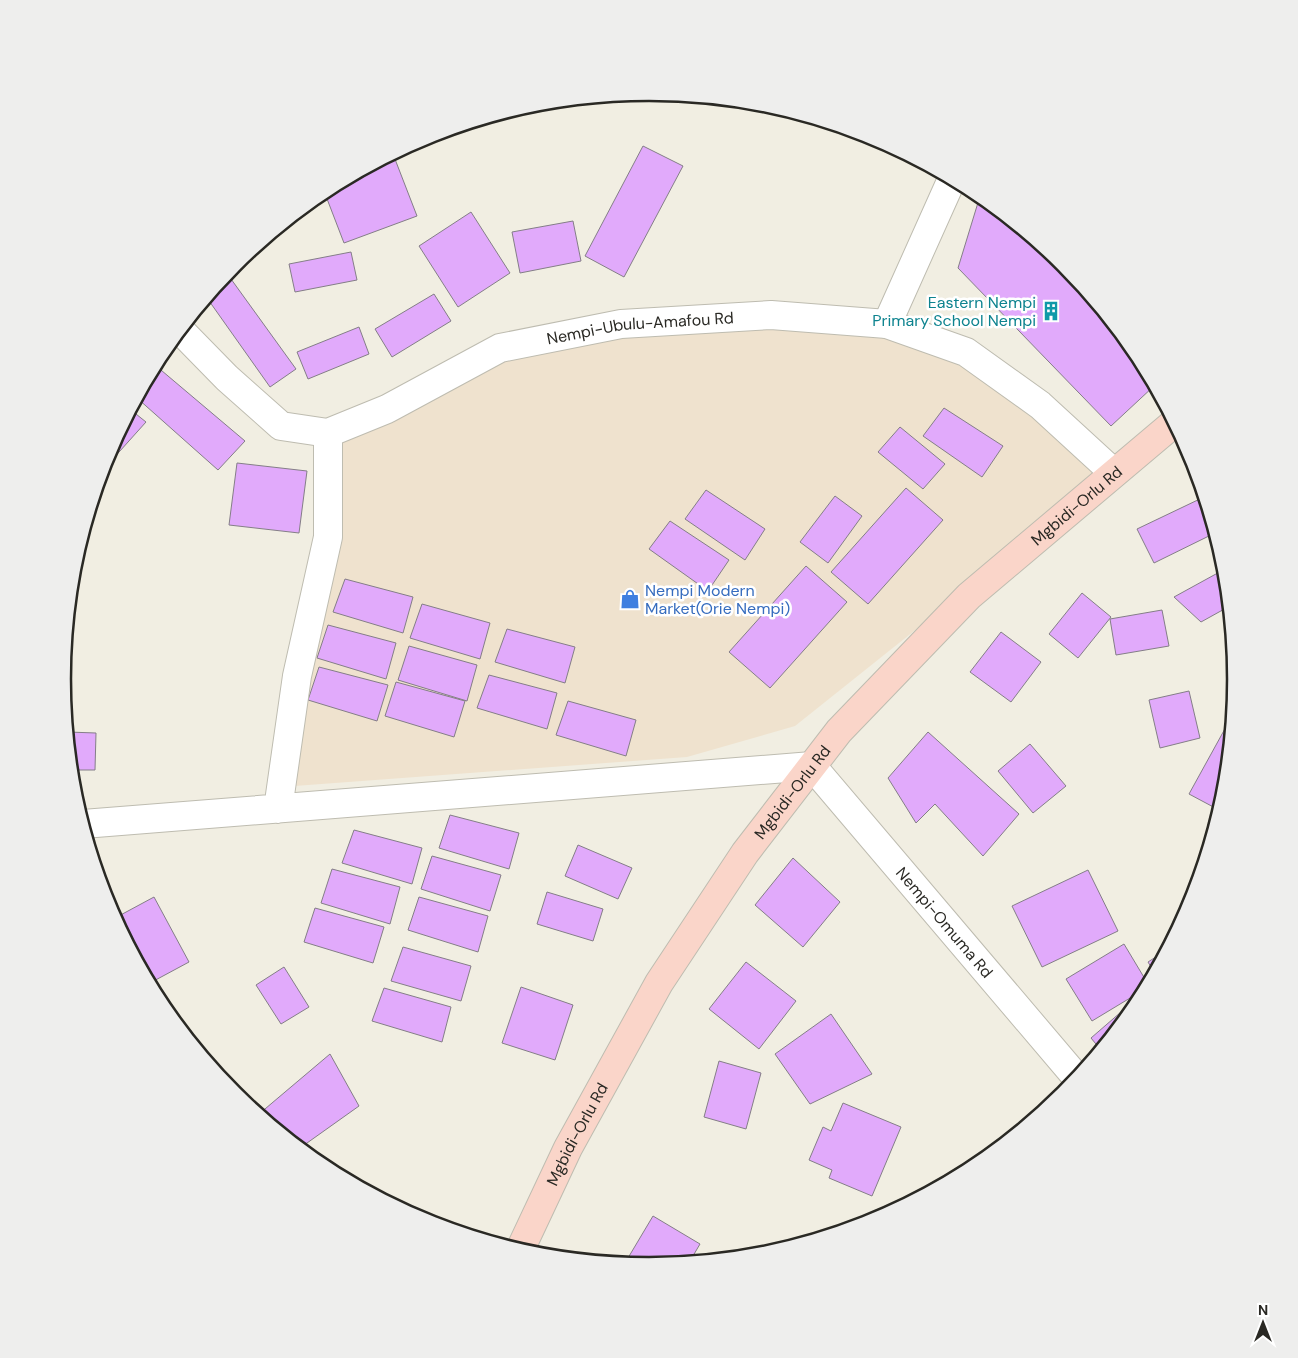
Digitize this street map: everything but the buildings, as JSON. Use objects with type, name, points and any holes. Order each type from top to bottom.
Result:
[{"type":"main road","name":"Mgbidi-Orlu Rd","points":[[523,1243],[568,1148],[659,983],[745,853],[839,731],[969,596],[1169,427]]},
{"type":"street","points":[[887,324],[949,186]]},
{"type":"street","name":"Nempi-Ubulu-Amafou Rd","points":[[328,433],[386,409],[500,348],[621,324],[772,315],[887,324],[966,352],[1040,405],[1114,472]]},
{"type":"street","points":[[185,335],[226,378],[281,426],[328,433],[328,537],[297,676],[278,809]]},
{"type":"street","points":[[90,823],[812,766]]},
{"type":"street","name":"Nempi-Omuma Rd","points":[[812,766],[1072,1072]]},
{"type":"shaded area","name":"Nempi Modern Market(Orie Nempi)","points":[[732,317],[887,324],[987,367],[1113,472],[795,726],[687,757],[281,787],[328,433],[519,344]]},
{"type":"place","name":"Eastern Nempi Primary School Nempi","points":[[1051,311]]},
{"type":"place","name":"Nempi Modern Market(Orie Nempi)","points":[[630,599]]}]
